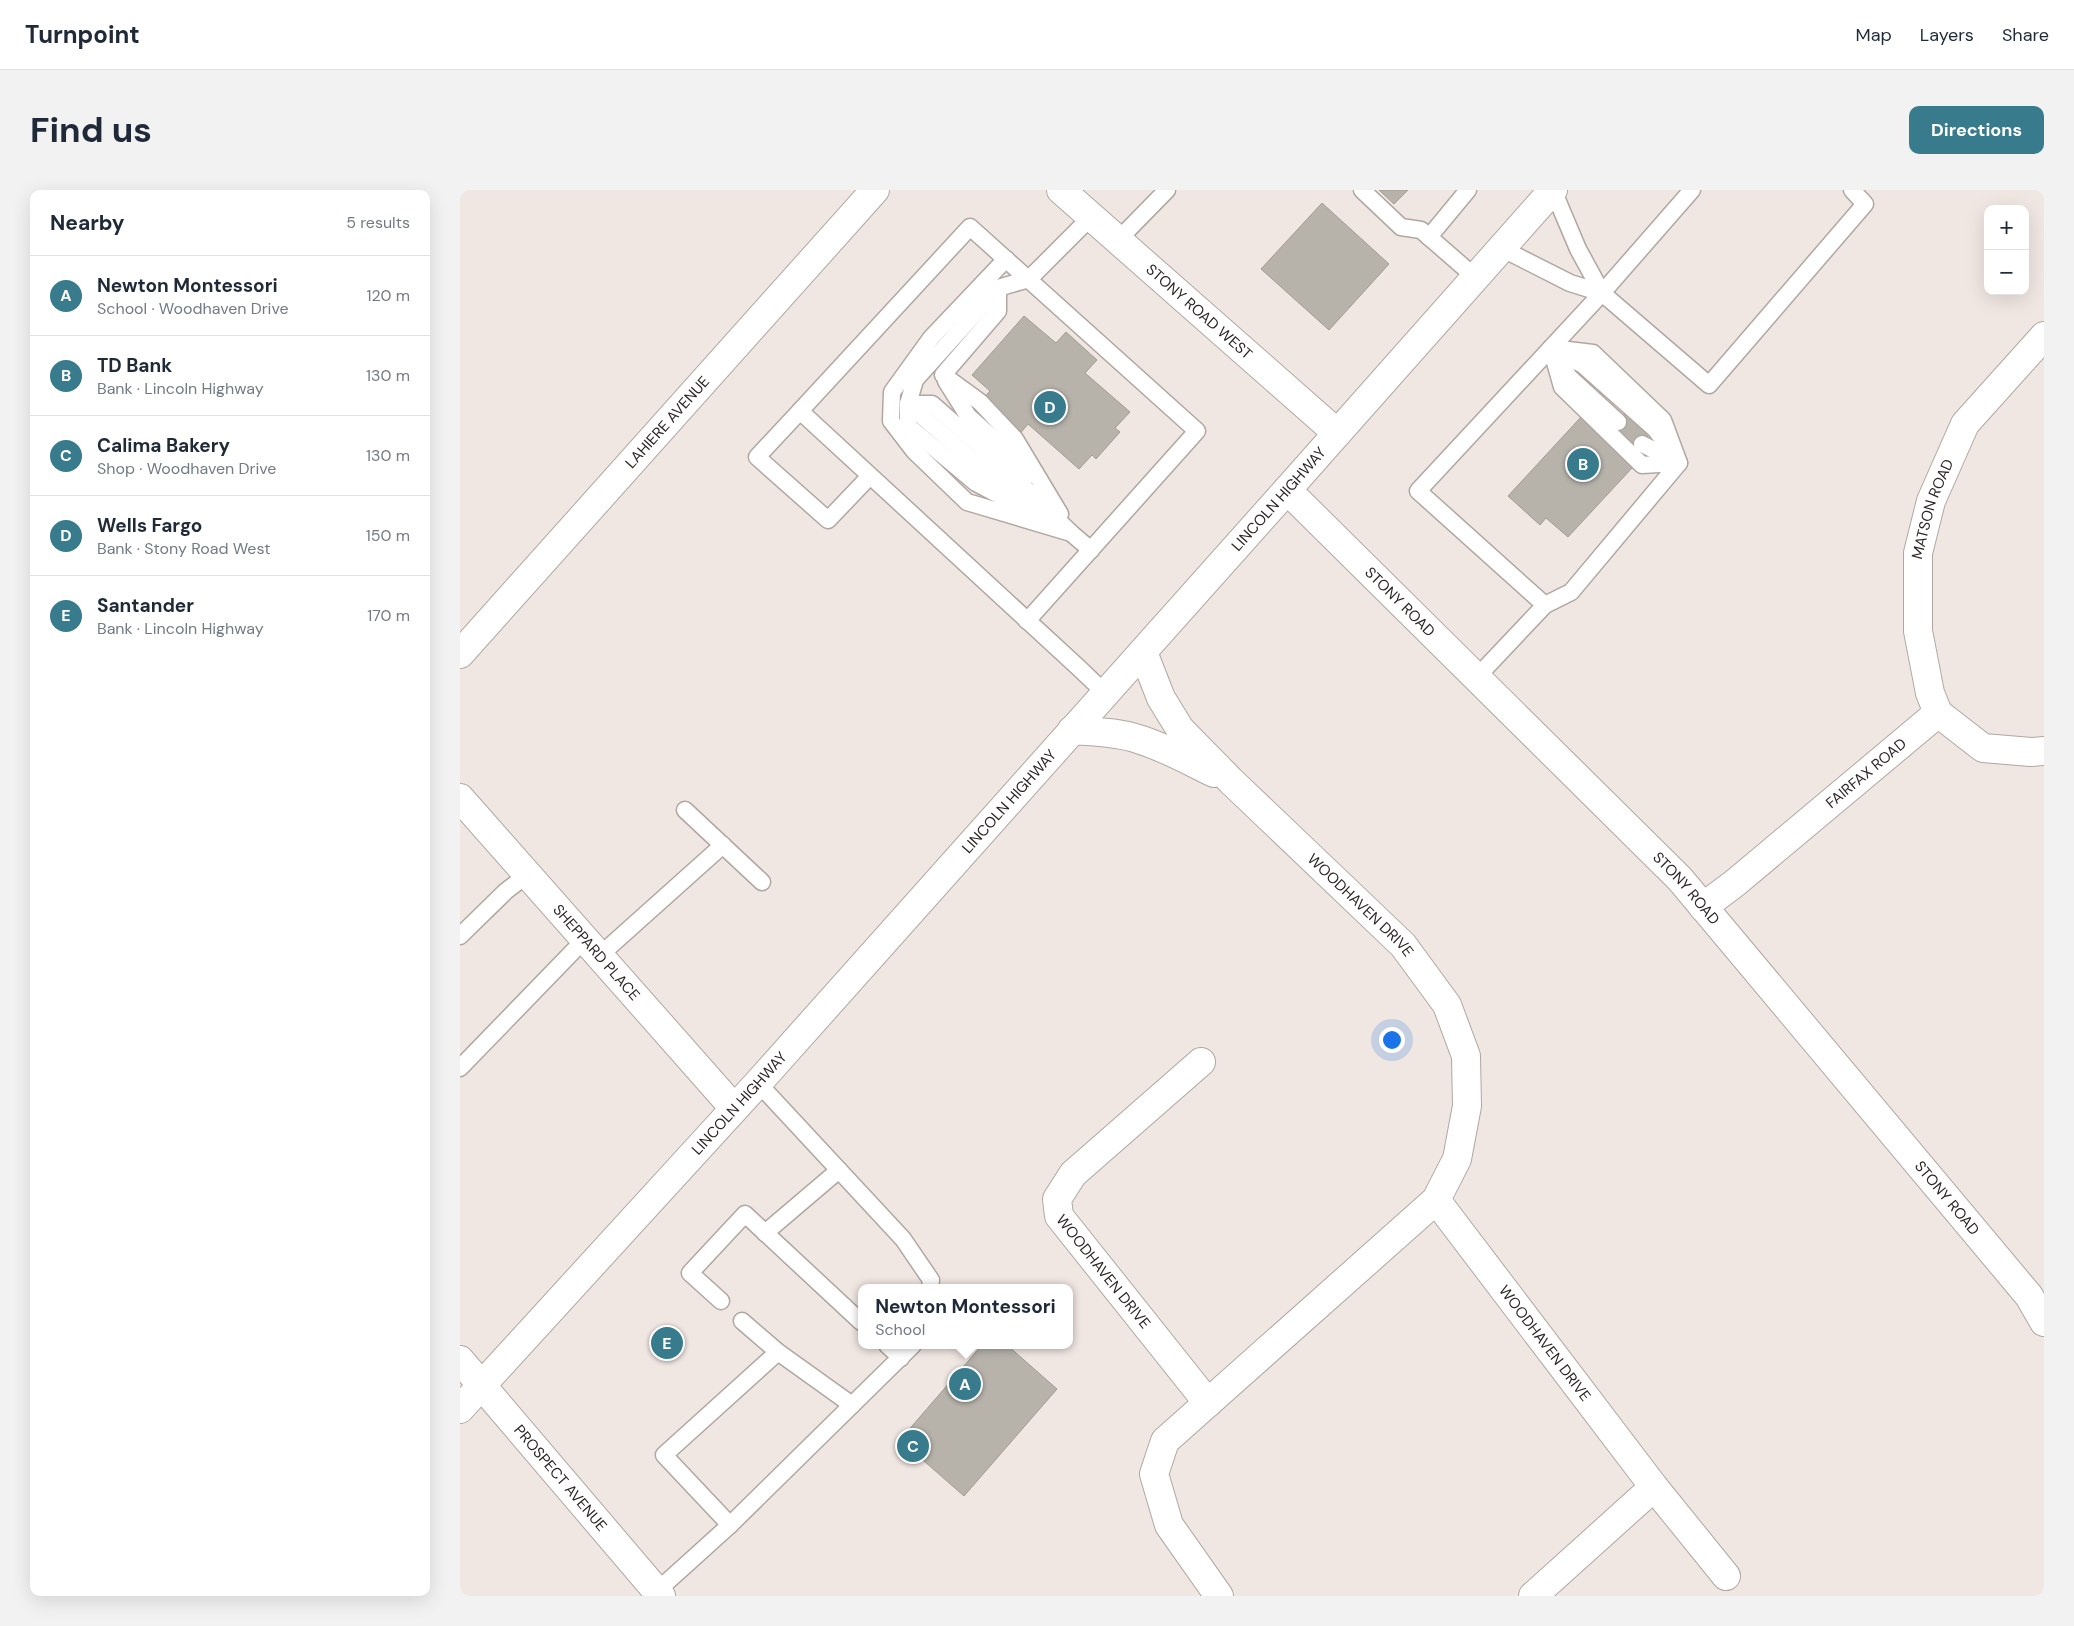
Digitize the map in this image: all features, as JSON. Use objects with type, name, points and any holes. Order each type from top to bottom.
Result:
[{"type":"street","name":"LAHIERE AVENUE","points":[[460,654],[875,190]]},
{"type":"street","name":"STONY ROAD WEST","points":[[1061,190],[1337,433]]},
{"type":"street","name":"LINCOLN HIGHWAY","points":[[460,1409],[733,1108],[758,1083],[1553,190]]},
{"type":"street","name":"MATSON ROAD","points":[[1938,713],[1930,693],[1918,631],[1918,553],[1931,501],[1965,424],[2044,336]]},
{"type":"street","name":"STONY ROAD","points":[[1287,490],[1680,879],[2036,1290],[2044,1322]]},
{"type":"street","name":"WOODHAVEN DRIVE","points":[[1143,652],[1161,698],[1180,729],[1231,781],[1403,945],[1447,1005],[1466,1056],[1467,1106],[1457,1159],[1436,1200],[1165,1441],[1154,1474],[1169,1525],[1219,1596]]},
{"type":"street","points":[[1938,713],[1983,748],[2031,752],[2044,750]]},
{"type":"street","name":"FAIRFAX ROAD","points":[[1703,907],[1742,877],[1938,713]]},
{"type":"street","points":[[1072,730],[1110,733],[1138,739],[1163,748],[1231,781]]},
{"type":"street","name":"SHEPPARD PLACE","points":[[462,806],[528,875],[733,1108]]},
{"type":"street","name":"WOODHAVEN DRIVE","points":[[1201,1062],[1073,1174],[1058,1199],[1059,1216],[1208,1402]]},
{"type":"street","name":"WOODHAVEN DRIVE","points":[[1436,1200],[1654,1487],[1726,1576]]},
{"type":"street","name":"PROSPECT AVENUE","points":[[460,1360],[659,1593]]},
{"type":"street","points":[[1533,1596],[1654,1487]]},
{"type":"lane","points":[[1118,240],[1167,190]]},
{"type":"lane","points":[[1362,190],[1401,227],[1422,230],[1475,278]]},
{"type":"lane","points":[[1429,237],[1468,190]]},
{"type":"lane","points":[[1553,190],[1578,249],[1602,293],[1709,385],[1865,204],[1852,190]]},
{"type":"lane","points":[[1545,605],[1418,491],[1602,293],[1692,190]]},
{"type":"lane","points":[[1091,216],[1029,279],[998,288],[915,380],[908,404],[986,472],[1071,533],[1091,550]]},
{"type":"lane","points":[[870,476],[828,520],[758,457],[970,227],[1197,431],[1028,621]]},
{"type":"lane","points":[[1501,248],[1570,283],[1602,293]]},
{"type":"lane","points":[[1006,259],[931,338],[892,392],[891,420],[914,451],[967,502],[1071,533]]},
{"type":"lane","points":[[998,288],[998,311],[943,375],[980,402],[1015,439],[1071,533]]},
{"type":"lane","points":[[1551,348],[1569,376],[1618,422]]},
{"type":"lane","points":[[1551,348],[1562,387],[1642,465],[1679,463]]},
{"type":"lane","points":[[1551,348],[1583,365],[1655,429],[1679,463]]},
{"type":"lane","points":[[800,411],[1105,693]]},
{"type":"lane","points":[[1642,444],[1679,463]]},
{"type":"lane","points":[[1476,678],[1545,605],[1571,592],[1679,463]]},
{"type":"lane","points":[[686,810],[762,882]]},
{"type":"lane","points":[[460,1068],[592,948],[723,845]]},
{"type":"lane","points":[[460,936],[506,891],[528,875]]},
{"type":"lane","points":[[758,1083],[903,1240],[931,1280],[930,1284]]},
{"type":"lane","points":[[765,1233],[839,1170]]},
{"type":"lane","points":[[721,1301],[690,1273],[745,1214],[858,1319]]},
{"type":"lane","points":[[742,1321],[778,1352],[852,1405]]},
{"type":"lane","points":[[892,1349],[901,1358]]},
{"type":"lane","points":[[659,1593],[910,1349]]},
{"type":"lane","points":[[730,1525],[664,1455],[778,1352]]},
{"type":"building","points":[[1379,190],[1408,190],[1394,204]]},
{"type":"building","points":[[1322,203],[1389,264],[1329,330],[1261,269]]},
{"type":"building","points":[[1024,316],[1056,343],[1066,332],[1097,360],[1085,373],[1130,412],[1115,428],[1120,432],[1096,459],[1092,455],[1079,469],[1028,424],[997,461],[934,454],[990,391],[972,375]]},
{"type":"building","points":[[1642,394],[1666,416],[1625,461],[1632,468],[1568,537],[1546,518],[1540,525],[1508,496],[1581,417],[1603,437]]},
{"type":"building","points":[[979,1349],[1012,1349],[1057,1389],[964,1496],[900,1440]]},
{"type":"place","name":"Wells Fargo","points":[[1050,407]]},
{"type":"place","name":"TD Bank","points":[[1583,464]]},
{"type":"place","name":"Santander","points":[[667,1343]]},
{"type":"place","name":"Newton Montessori","points":[[965,1384]]},
{"type":"place","name":"Calima Bakery","points":[[913,1446]]}]
